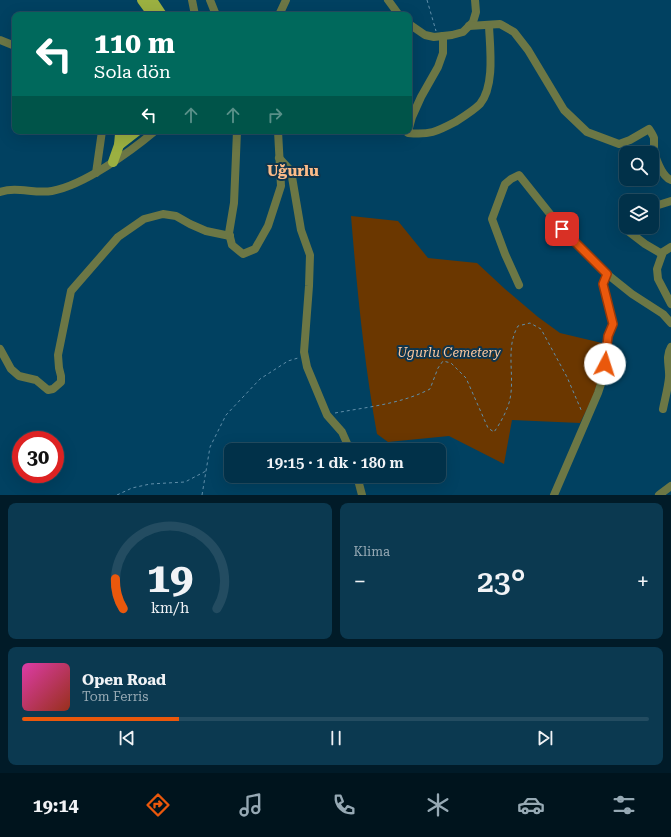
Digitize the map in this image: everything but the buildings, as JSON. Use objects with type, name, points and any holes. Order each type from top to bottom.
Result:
[{"type":"main road","points":[[142,0],[151,12]]},
{"type":"main road","points":[[152,0],[160,12]]},
{"type":"main road","points":[[113,162],[119,145],[120,134]]},
{"type":"main road","points":[[119,145],[133,134]]},
{"type":"street","points":[[192,0],[194,12]]},
{"type":"street","points":[[210,0],[215,12]]},
{"type":"street","points":[[280,12],[286,0]]},
{"type":"street","points":[[388,0],[397,12]]},
{"type":"street","points":[[412,26],[425,35],[441,37],[452,36],[463,32],[473,22],[476,12],[475,0]]},
{"type":"street","points":[[469,26],[489,26],[500,24],[514,32],[528,50],[564,110],[587,132],[619,144],[650,129],[654,137],[656,160],[668,179],[671,180]]},
{"type":"street","points":[[412,133],[433,133],[464,116],[480,103],[486,91],[490,75],[489,26]]},
{"type":"street","points":[[412,117],[438,67],[443,53],[441,37]]},
{"type":"street","points":[[0,40],[12,45]]},
{"type":"street","points":[[96,173],[102,134]]},
{"type":"street","points":[[0,192],[7,189],[39,193],[53,191],[83,180],[137,146],[151,134]]},
{"type":"street","points":[[237,134],[234,203],[230,236],[232,245],[243,254],[255,249],[268,226],[281,186],[278,134]]},
{"type":"street","points":[[279,158],[291,171],[301,230],[310,255],[305,356],[307,368],[327,415],[342,432],[347,443]]},
{"type":"street","points":[[519,285],[505,254],[492,219],[505,184],[519,175],[562,229],[607,274],[632,294],[663,314],[671,323]]},
{"type":"street","points":[[659,205],[671,201]]},
{"type":"street","points":[[0,348],[11,369],[20,376],[36,380],[48,390],[53,389],[61,382],[62,376],[59,368],[58,355],[71,291],[118,237],[144,219],[163,214],[176,216],[206,231],[230,236]]},
{"type":"street","points":[[632,234],[662,254]]},
{"type":"street","points":[[671,247],[662,254],[657,269],[658,279],[671,304]]},
{"type":"street","points":[[554,495],[598,393],[604,375],[608,336],[613,324],[603,284],[607,274]]},
{"type":"street","points":[[663,409],[669,377],[667,361],[671,347]]},
{"type":"street","points":[[359,483],[362,495]]},
{"type":"street","points":[[659,495],[671,486]]},
{"type":"path","points":[[427,0],[441,37]]},
{"type":"path","points":[[327,415],[388,404],[417,396],[430,389],[438,368],[443,362],[451,363],[466,378],[488,428],[494,432],[510,400],[512,335],[518,326],[530,323],[541,329],[567,377],[585,422]]},
{"type":"path","points":[[202,495],[210,447],[226,415],[260,379],[288,361],[305,356]]},
{"type":"path","points":[[117,495],[132,488],[150,484],[184,482],[207,471]]},
{"type":"green space","name":"Ugurlu Cemetery","points":[[351,216],[398,221],[428,258],[477,263],[538,317],[560,333],[602,343],[600,374],[593,397],[580,423],[512,420],[504,464],[449,436],[388,442],[377,434],[361,325]]},
{"type":"district","name":"Uğurlu","points":[[293,171]]},
{"type":"route","points":[[562,229],[607,274],[603,284],[613,324],[608,336],[605,364]]}]
